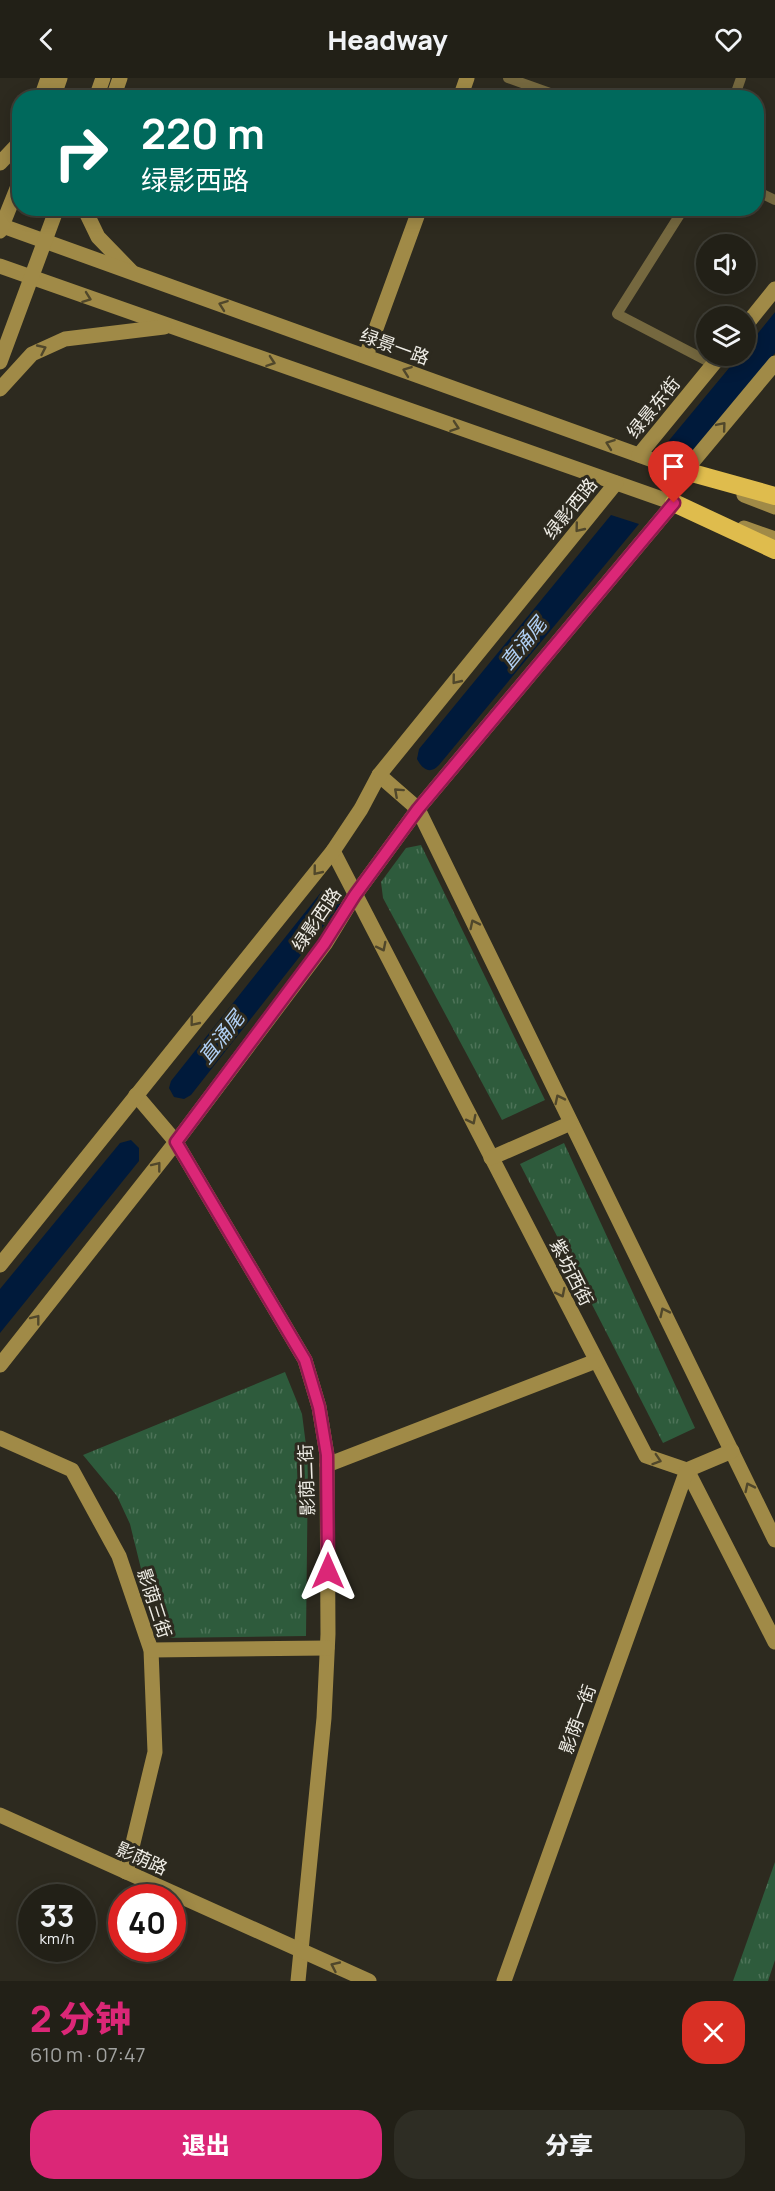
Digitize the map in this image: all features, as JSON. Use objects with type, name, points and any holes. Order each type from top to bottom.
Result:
[{"type":"highway","points":[[685,471],[775,496]]},
{"type":"highway","points":[[674,503],[775,550]]},
{"type":"street","points":[[508,78],[542,90]]},
{"type":"street","points":[[0,163],[12,150]]},
{"type":"street","points":[[1,227],[12,200]]},
{"type":"street","points":[[0,362],[54,216]]},
{"type":"street","points":[[88,216],[98,237],[133,273]]},
{"type":"street","points":[[366,356],[417,216]]},
{"type":"street","points":[[679,216],[617,314],[696,350]]},
{"type":"street","name":"绿景一路","points":[[1,227],[685,471],[775,507]]},
{"type":"street","points":[[0,266],[775,539]]},
{"type":"street","points":[[756,313],[775,289]]},
{"type":"street","points":[[0,389],[32,354],[64,339],[168,327]]},
{"type":"street","points":[[685,471],[775,363]]},
{"type":"street","name":"绿景东街","points":[[639,455],[712,366]]},
{"type":"street","name":"绿影西路","points":[[0,1265],[333,851],[361,809],[379,775],[616,483]]},
{"type":"street","name":"绿影西路","points":[[0,1365],[176,1142],[324,944],[355,895],[418,809],[674,503]]},
{"type":"street","points":[[379,775],[418,809],[775,1540]]},
{"type":"street","name":"紫坊西街","points":[[333,851],[646,1456],[687,1470]]},
{"type":"street","name":"影荫二街","points":[[136,1095],[176,1142],[305,1360],[319,1407],[327,1465],[327,1648],[324,1718],[302,1950]]},
{"type":"street","points":[[491,1158],[571,1123]]},
{"type":"street","points":[[327,1465],[596,1361]]},
{"type":"street","name":"影荫三街","points":[[0,1438],[72,1470],[119,1556],[150,1650],[155,1752],[126,1872]]},
{"type":"street","points":[[732,1451],[687,1470],[775,1642]]},
{"type":"street","name":"影荫一街","points":[[504,1981],[687,1470]]},
{"type":"street","points":[[150,1650],[327,1648]]},
{"type":"street","name":"影荫路","points":[[0,1815],[369,1981]]},
{"type":"street","points":[[298,1981],[302,1950]]},
{"type":"green space","points":[[421,845],[545,1100],[502,1120],[383,898],[381,882],[406,848]]},
{"type":"green space","points":[[564,1143],[695,1428],[663,1443],[520,1164]]},
{"type":"green space","points":[[285,1372],[302,1414],[308,1461],[306,1636],[158,1638],[130,1524],[117,1496],[83,1455]]},
{"type":"green space","points":[[775,1862],[775,1960],[768,1981],[733,1981]]},
{"type":"water","points":[[775,312],[775,353],[691,454],[666,444],[731,366],[756,366],[756,336]]},
{"type":"water","name":"直涌尾","points":[[611,515],[639,524],[439,765],[432,770],[421,766],[417,759],[419,749]]},
{"type":"water","name":"直涌尾","points":[[322,891],[334,894],[341,904],[191,1095],[184,1099],[174,1097],[169,1088],[171,1081]]},
{"type":"water","points":[[131,1140],[139,1148],[139,1161],[0,1333],[0,1289],[120,1143]]},
{"type":"route","points":[[328,1571],[327,1455],[319,1407],[305,1360],[176,1142],[324,944],[355,895],[418,809],[674,503]]}]
